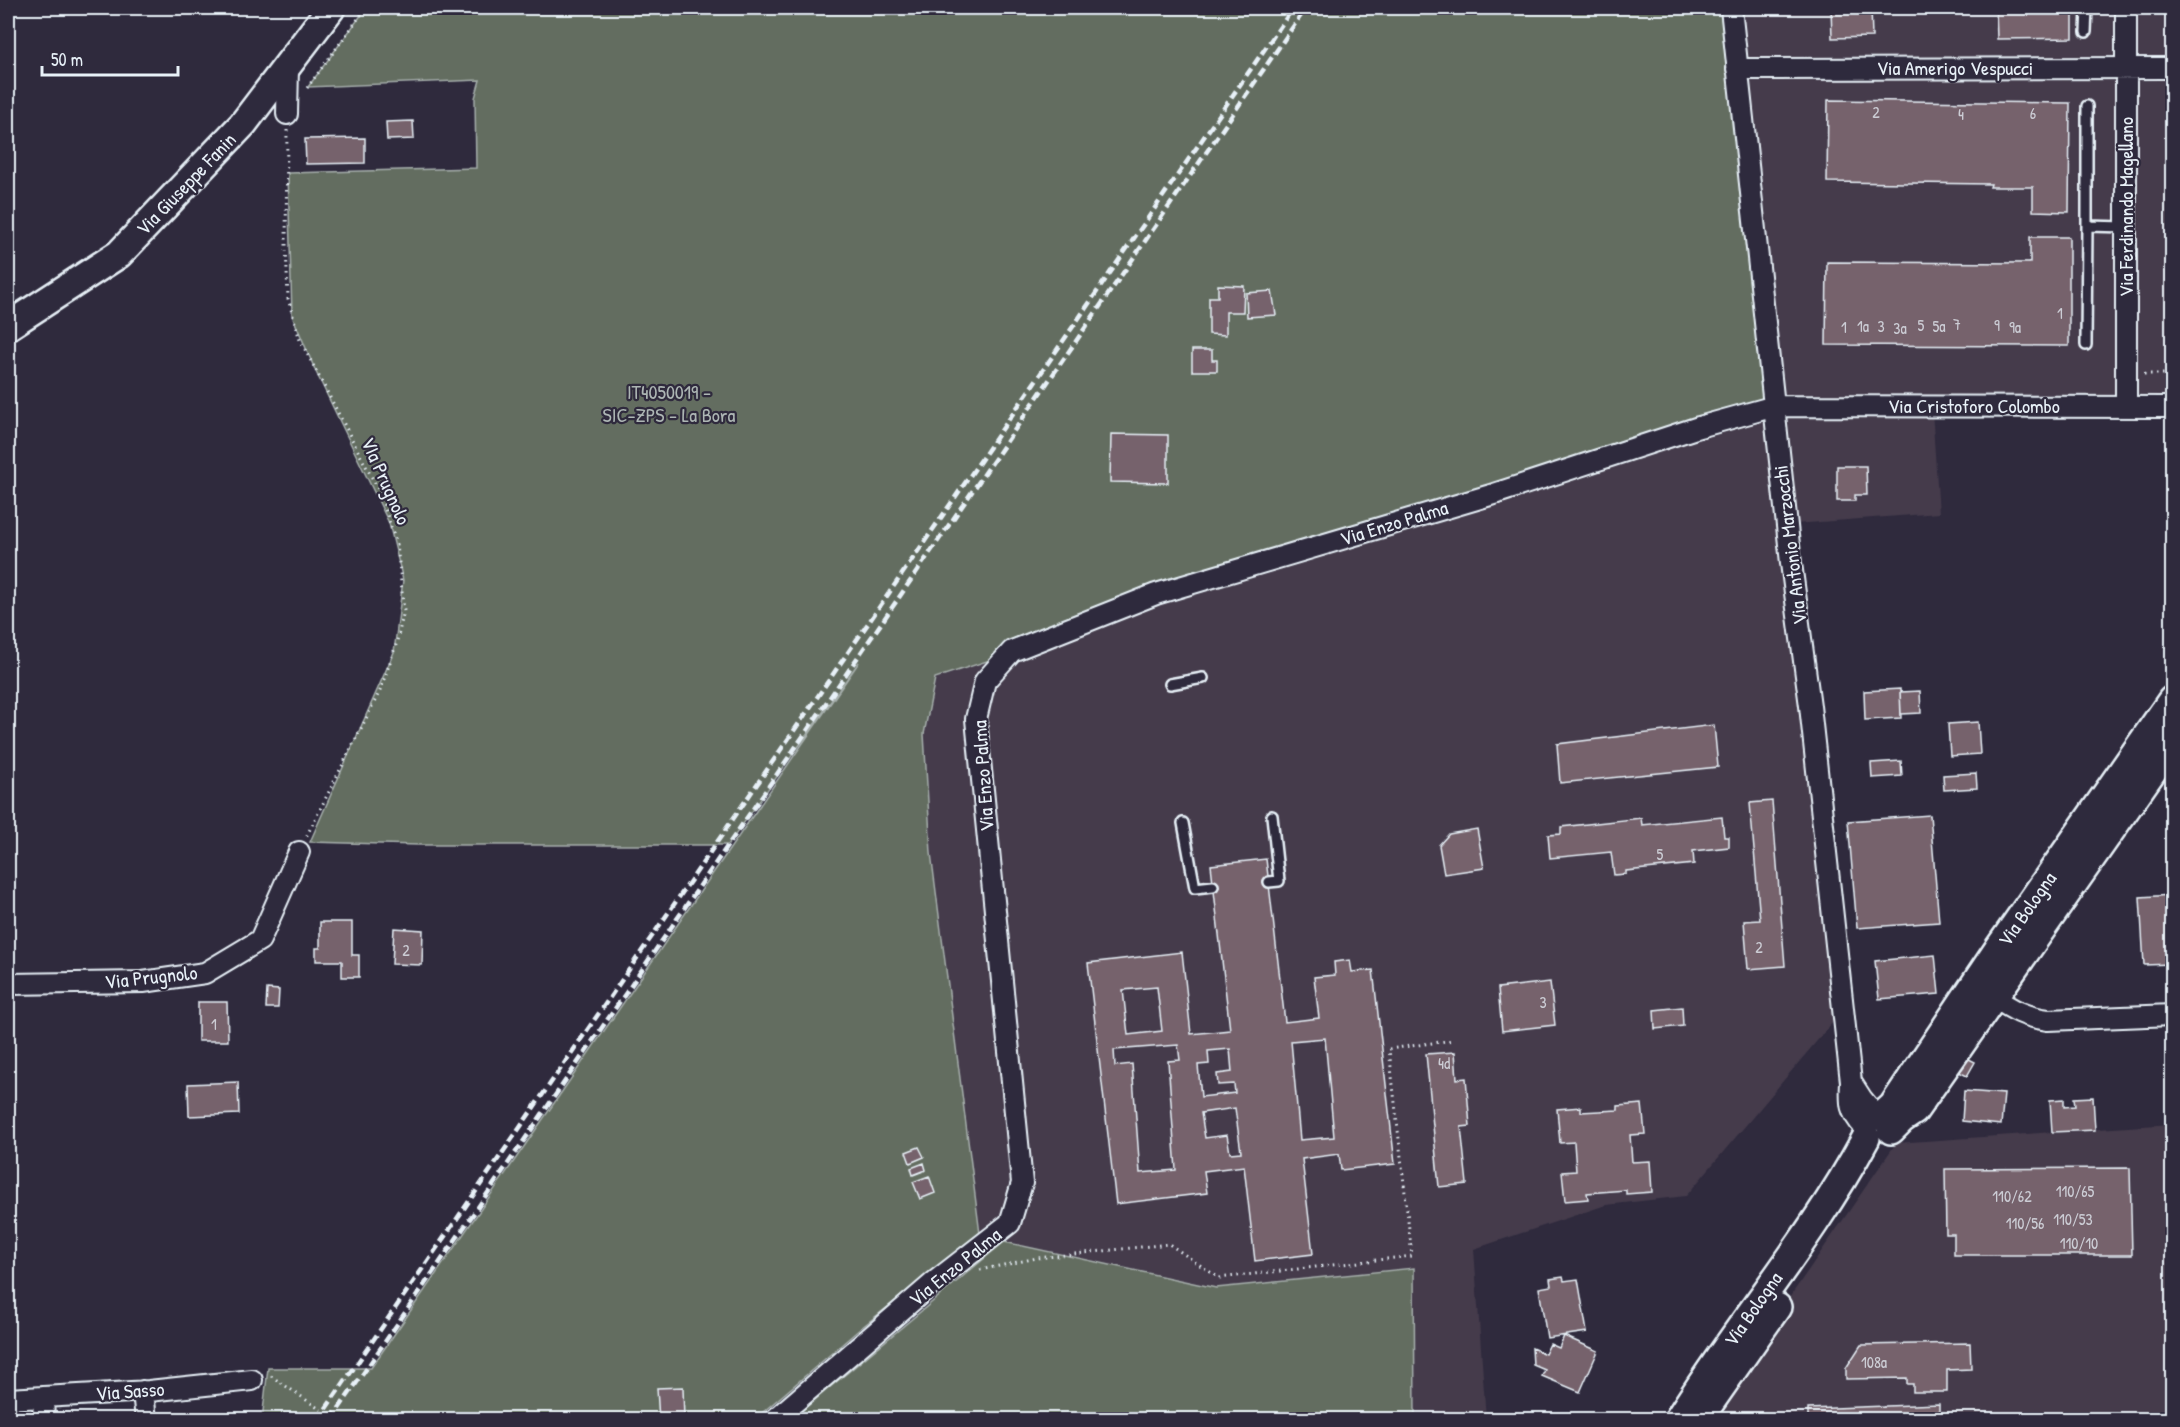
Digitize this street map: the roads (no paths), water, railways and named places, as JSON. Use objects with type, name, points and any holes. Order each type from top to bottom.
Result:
[{"type":"main road","name":"Via Giuseppe Fanin","points":[[8,326],[119,254],[243,124],[331,8]]},
{"type":"main road","name":"Via Bologna","points":[[1678,1419],[1845,1178],[1992,958],[2172,700]]},
{"type":"main road","name":"Via Bologna","points":[[1876,1129],[1902,1119],[1914,1111],[2172,743]]},
{"type":"main road","name":"Via Bologna","points":[[1698,1419],[1834,1227],[1858,1188],[1876,1129]]},
{"type":"street","name":"Via Antonio Marzocchi","points":[[1731,8],[1851,1082],[1850,1102],[1854,1116],[1876,1129]]},
{"type":"street","name":"Via Ferdinando Magellano","points":[[2126,8],[2126,407]]},
{"type":"street","points":[[287,114],[288,67]]},
{"type":"street","name":"Via Amerigo Vespucci","points":[[1737,69],[2172,68]]},
{"type":"street","name":"Via Cristoforo Colombo","points":[[1774,406],[2172,407]]},
{"type":"street","name":"Via Enzo Palma","points":[[774,1419],[933,1283],[1010,1223],[1022,1183],[976,719],[985,681],[1012,651],[1156,594],[1482,497],[1699,427],[1774,406]]},
{"type":"street","name":"Via Prugnolo","points":[[8,984],[143,982],[205,973],[260,940],[299,852]]},
{"type":"street","points":[[1994,998],[2018,1013],[2048,1020],[2172,1015]]},
{"type":"street","points":[[1720,1356],[1737,1350],[1763,1315],[1773,1312]]},
{"type":"street","name":"Via Sasso","points":[[8,1399],[143,1391],[252,1380]]},
{"type":"street","points":[[143,1391],[146,1419]]},
{"type":"street","points":[[43,1397],[44,1419]]},
{"type":"lane","points":[[2086,32],[2087,8]]},
{"type":"lane","points":[[2086,345],[2087,106]]},
{"type":"lane","points":[[2087,226],[2126,227]]},
{"type":"lane","points":[[1170,684],[1203,678]]},
{"type":"lane","points":[[1269,882],[1279,881],[1272,816]]},
{"type":"lane","points":[[1183,823],[1195,888],[1214,886]]},
{"type":"railway","points":[[318,1420],[1293,8]]},
{"type":"railway","points":[[331,1420],[1306,8]]},
{"type":"park label","name":"IT4050019 - SIC-ZPS - La Bora","points":[[669,404]]}]
